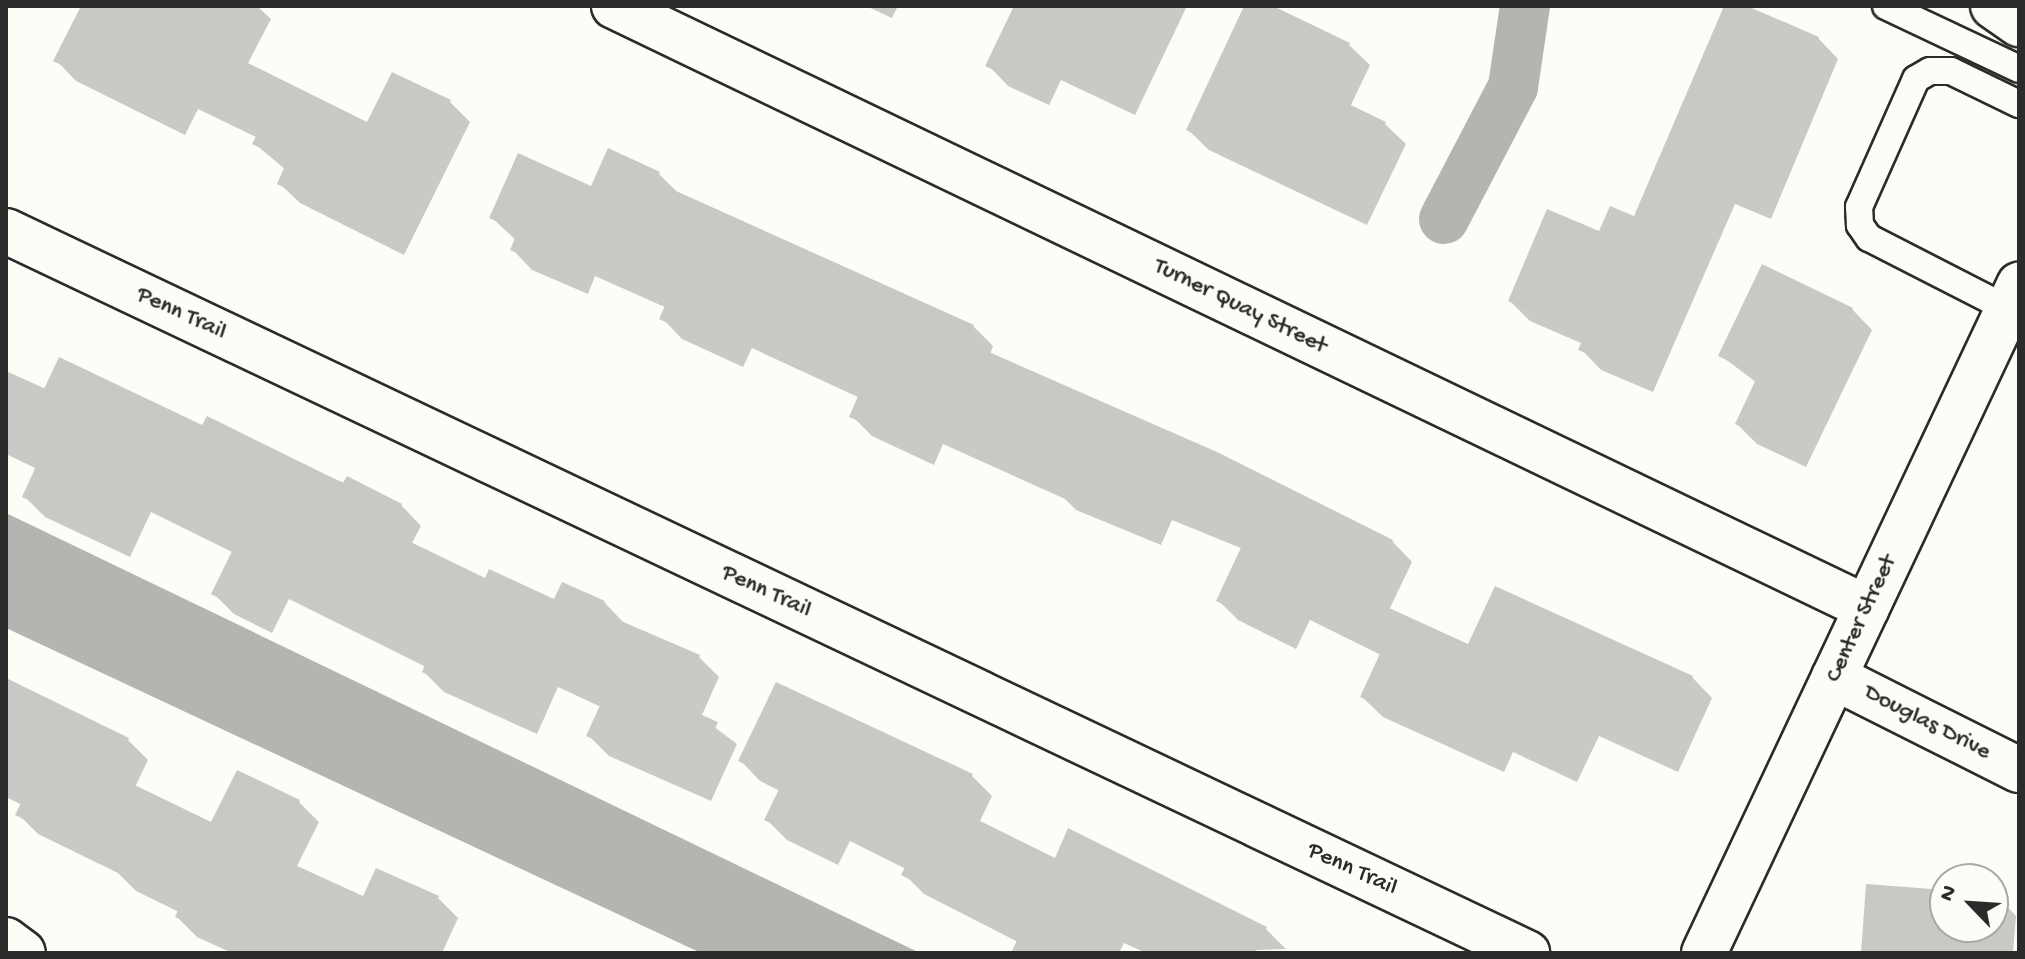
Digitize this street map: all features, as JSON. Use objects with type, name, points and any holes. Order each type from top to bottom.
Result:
[{"type":"street","name":"Turner Quay Street","points":[[614,6],[1867,608]]},
{"type":"street","points":[[1993,6],[2019,24]]},
{"type":"street","name":"Penn Trail","points":[[6,231],[1527,953]]},
{"type":"street","name":"Center Street","points":[[1704,953],[2013,297]]},
{"type":"street","name":"Douglas Drive","points":[[1834,677],[2019,770]]},
{"type":"street","points":[[6,940],[23,953]]},
{"type":"lane","points":[[1886,6],[2019,69]]},
{"type":"lane","points":[[2013,297],[1869,238],[1860,225],[1859,207],[1916,79],[1930,71],[1951,71],[2019,104]]},
{"type":"shaded area","points":[[6,513],[920,953],[701,953],[6,628]]},
{"type":"building","points":[[81,6],[247,6],[224,51],[367,122],[392,72],[451,100],[383,236],[277,184],[287,161],[252,144],[259,131],[178,90],[164,116],[53,61]]},
{"type":"building","points":[[1014,6],[1157,6],[1114,96],[1041,61],[1029,87],[985,66]]},
{"type":"building","points":[[1244,6],[1273,6],[1350,43],[1326,93],[1386,122],[1346,206],[1186,130]]},
{"type":"building","points":[[1724,6],[1747,6],[1819,37],[1750,200],[1714,185],[1632,373],[1578,350],[1585,334],[1508,301],[1547,209],[1599,231],[1610,206],[1634,216]]},
{"type":"building","points":[[608,148],[660,172],[656,182],[974,325],[966,342],[1217,452],[1393,540],[1365,597],[1468,644],[1495,586],[1693,676],[1658,753],[1579,717],[1557,764],[1492,733],[1483,754],[1360,697],[1383,647],[1289,601],[1275,630],[1216,601],[1245,539],[1152,501],[1141,526],[1053,490],[1055,485],[922,425],[913,446],[849,417],[861,389],[732,329],[723,348],[659,319],[668,299],[575,257],[567,275],[510,250],[518,231],[489,218],[518,153],[591,186]]},
{"type":"building","points":[[1762,264],[1853,308],[1785,448],[1735,424],[1758,375],[1718,356]]},
{"type":"building","points":[[59,357],[202,425],[207,416],[343,483],[347,476],[402,504],[388,531],[485,578],[489,569],[554,599],[562,582],[605,601],[600,612],[700,655],[677,704],[718,722],[691,783],[586,736],[603,699],[537,668],[516,715],[422,672],[428,659],[268,580],[251,615],[211,594],[235,545],[130,494],[109,538],[22,497],[39,460],[16,449]]},
{"type":"building","points":[[6,678],[129,738],[112,774],[211,822],[237,770],[300,800],[273,855],[363,896],[376,868],[439,896],[414,953],[249,953],[175,917],[181,903],[114,871],[117,864],[15,815],[24,797],[6,788]]},
{"type":"building","points":[[776,682],[973,774],[956,809],[1055,858],[1068,828],[1267,927],[1255,953],[1166,953],[1104,924],[1090,953],[1011,953],[1020,934],[901,875],[908,861],[829,822],[818,846],[764,820],[782,783],[738,761]]},
{"type":"building","points":[[1866,884],[1929,889],[1929,943],[1993,943],[1992,953],[1861,953]]},
{"type":"waterway","points":[[1444,219],[1513,87],[1525,6]]}]
